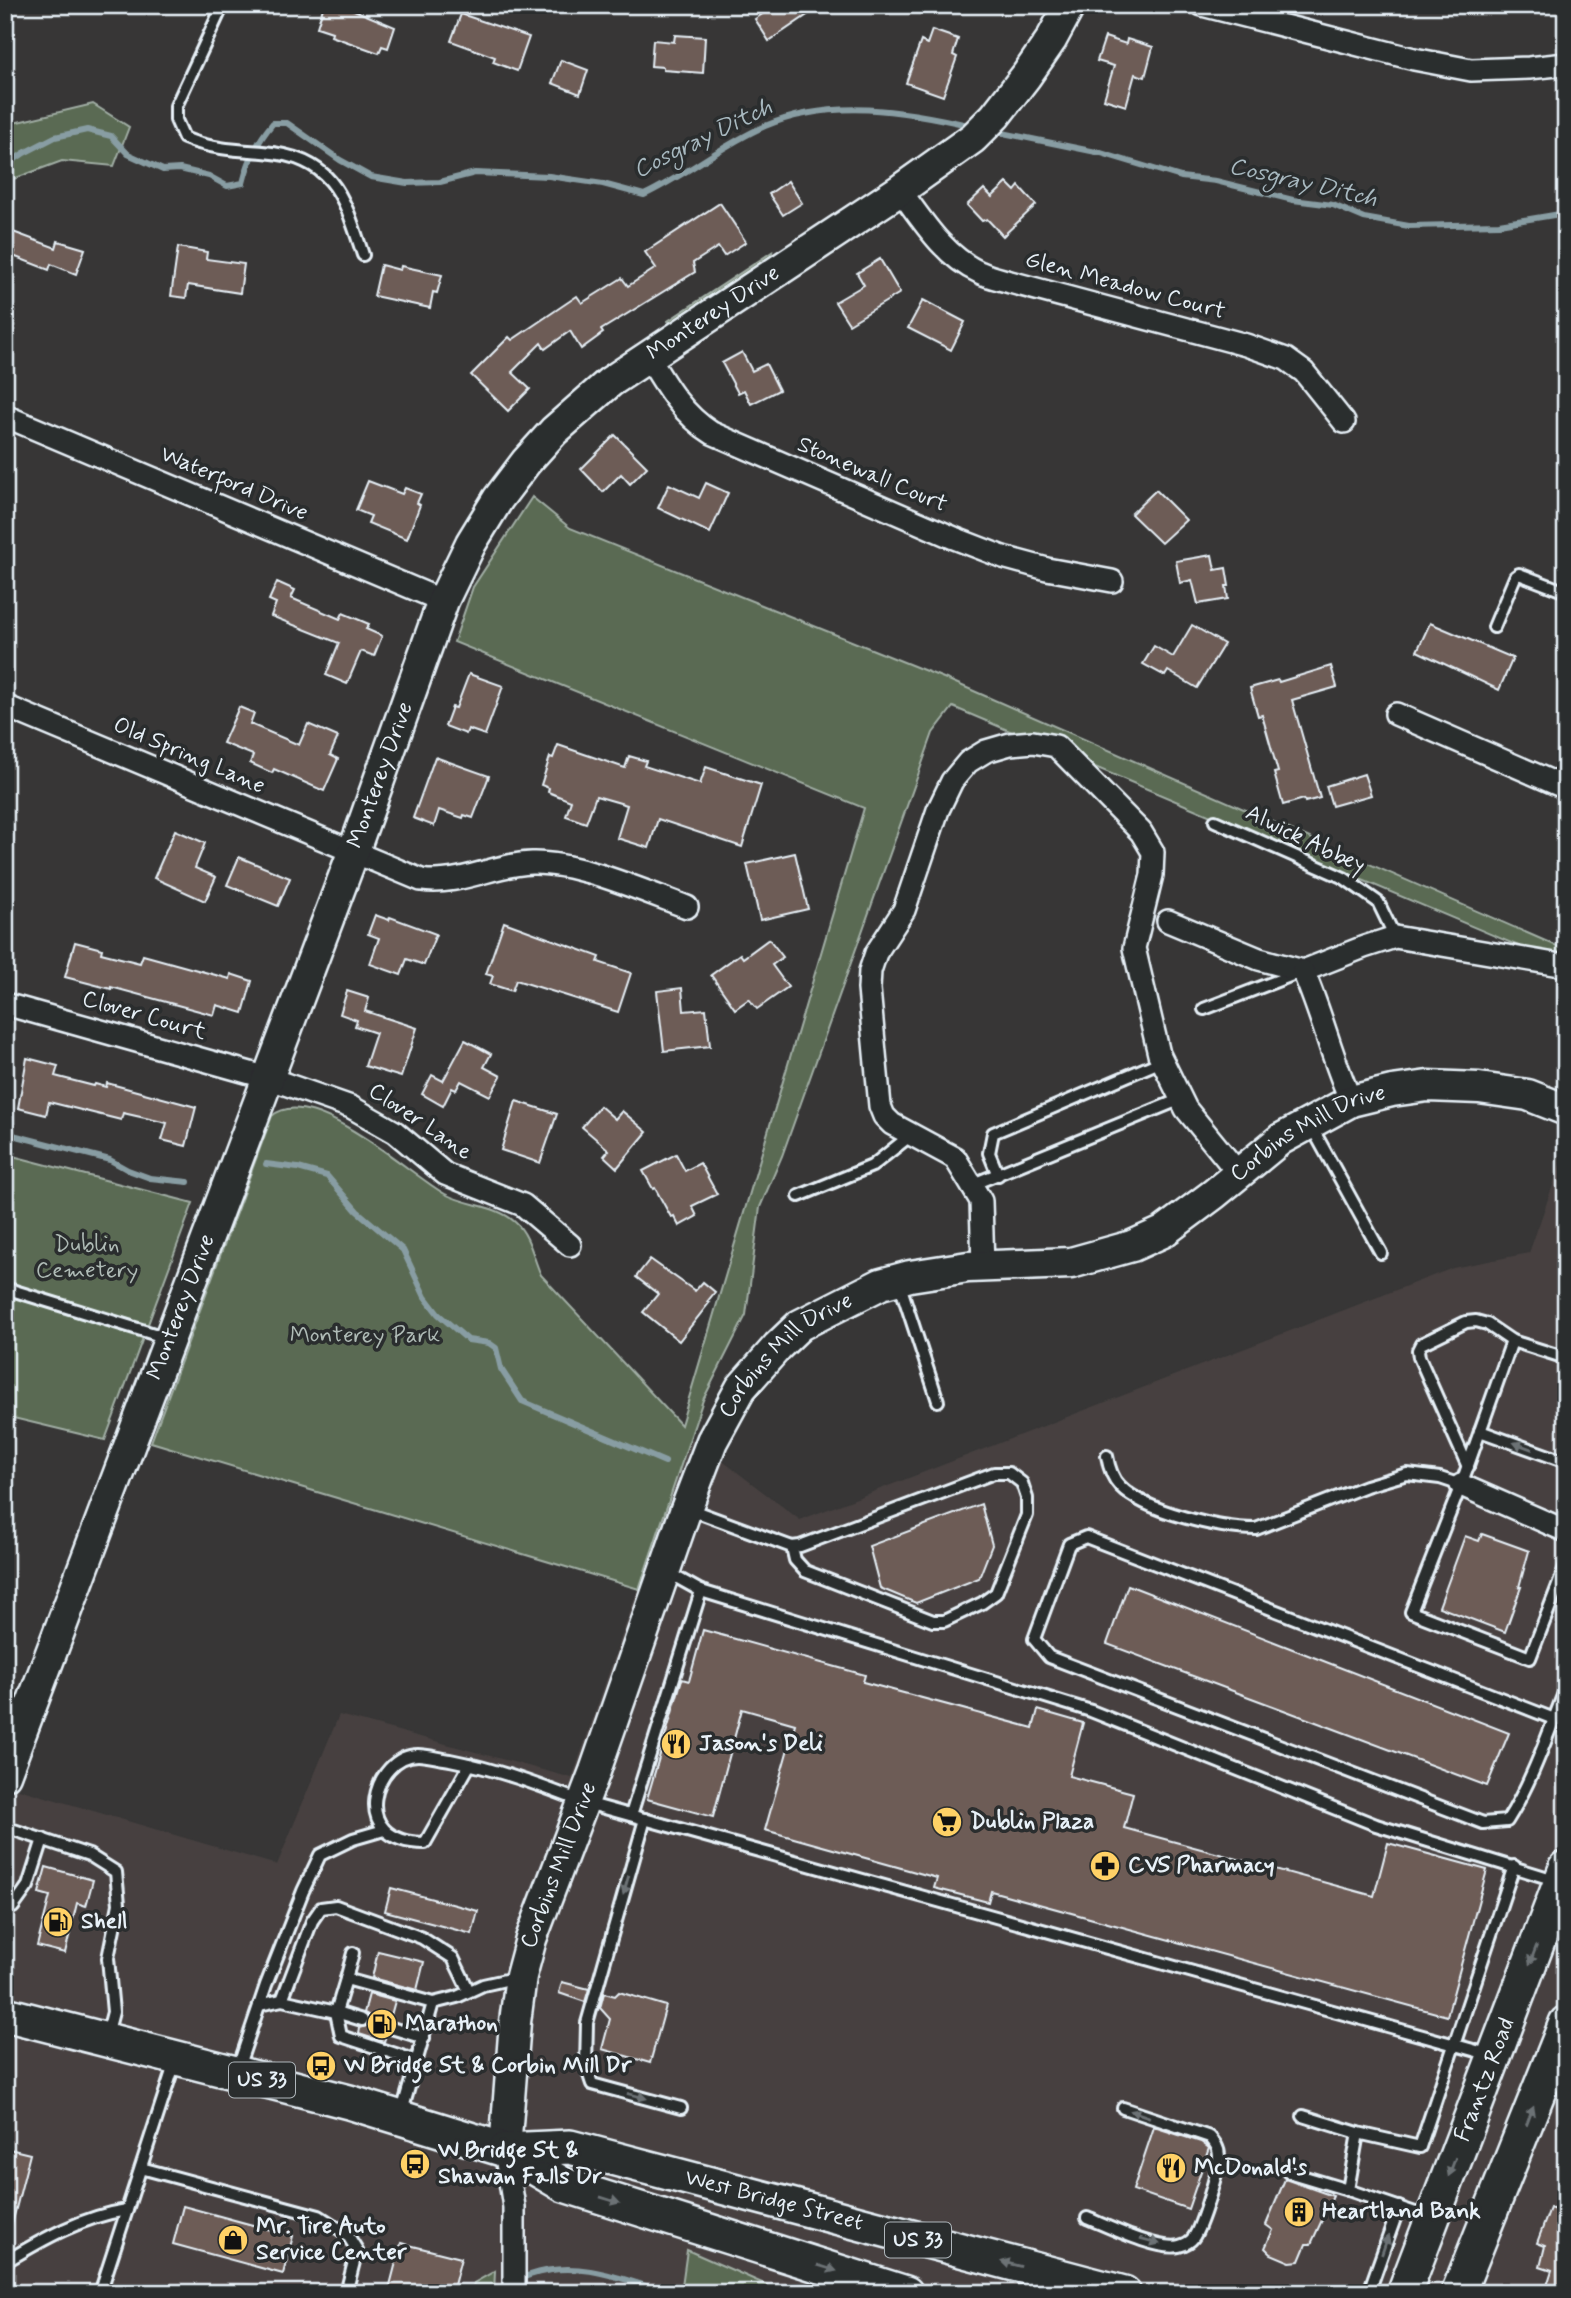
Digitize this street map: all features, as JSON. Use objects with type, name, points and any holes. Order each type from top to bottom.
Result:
[{"type":"main road","name":"Frantz Road","points":[[1404,2293],[1563,1875]]},
{"type":"main road","name":"West Bridge Street","points":[[5,2014],[349,2102],[505,2150],[564,2185],[906,2293]]},
{"type":"main road","points":[[1458,2293],[1566,2023]]},
{"type":"main road","name":"West Bridge Street","points":[[505,2150],[570,2147],[1124,2293]]},
{"type":"street","name":"Monterey Drive","points":[[5,1775],[353,853],[443,601],[471,543],[498,499],[526,462],[581,405],[648,356],[900,190],[973,138],[995,116],[1051,40],[1070,5]]},
{"type":"street","points":[[1202,5],[1414,59],[1471,69],[1566,64]]},
{"type":"street","name":"Glen Meadow Court","points":[[900,190],[934,236],[956,257],[979,272],[1246,345],[1286,359],[1304,372],[1344,422]]},
{"type":"street","name":"Stonewall Court","points":[[648,356],[681,407],[712,433],[772,461],[990,552],[1047,569],[1112,581]]},
{"type":"street","name":"Waterford Drive","points":[[5,416],[443,601]]},
{"type":"street","name":"Old Spring Lane","points":[[5,706],[421,880],[434,882],[510,865],[552,863],[572,867],[687,906]]},
{"type":"street","points":[[1396,714],[1566,788]]},
{"type":"street","points":[[983,1266],[981,1201],[955,1158],[892,1124],[880,1107],[869,989],[870,971],[876,953],[904,910],[938,810],[952,781],[968,762],[986,751],[1033,742],[1056,746],[1142,832],[1153,852],[1152,875],[1134,948],[1162,1061],[1186,1109],[1239,1174]]},
{"type":"street","points":[[1168,921],[1259,959],[1303,971],[1395,937],[1566,966]]},
{"type":"street","points":[[1303,971],[1351,1101]]},
{"type":"street","name":"Clover Court","points":[[5,1004],[268,1078]]},
{"type":"street","name":"Clover Lane","points":[[268,1078],[351,1107],[375,1119],[445,1174],[523,1205],[570,1245]]},
{"type":"street","name":"Corbins Mill Drive","points":[[505,2150],[515,2022],[521,1976],[531,1939],[712,1441],[741,1388],[778,1346],[800,1325],[853,1297],[898,1279],[983,1266],[1071,1263],[1132,1246],[1163,1232],[1281,1139],[1351,1101],[1428,1086],[1479,1088],[1528,1096],[1566,1110]]},
{"type":"street","points":[[1464,1476],[1566,1531]]},
{"type":"street","points":[[505,2150],[514,2207],[514,2293]]},
{"type":"lane","points":[[223,5],[176,106],[176,120],[184,138],[212,147],[286,156],[315,167],[335,184],[347,206],[363,255]]},
{"type":"lane","points":[[1494,627],[1515,577],[1519,574],[1566,592]]},
{"type":"lane","name":"Alwick Abbey","points":[[1215,821],[1344,878],[1378,902],[1395,937]]},
{"type":"lane","points":[[1204,1009],[1303,971]]},
{"type":"lane","points":[[998,1175],[989,1153],[993,1133],[1162,1061]]},
{"type":"lane","points":[[971,1185],[1181,1099]]},
{"type":"lane","points":[[1310,1123],[1381,1253]]},
{"type":"lane","points":[[799,1196],[872,1166],[911,1135]]},
{"type":"lane","points":[[898,1279],[938,1401]]},
{"type":"lane","points":[[5,1288],[169,1339]]},
{"type":"lane","points":[[1464,1476],[1419,1357],[1421,1344],[1466,1322],[1476,1321],[1487,1324],[1512,1341],[1566,1358]]},
{"type":"lane","points":[[1512,1341],[1412,1612],[1530,1658],[1566,1565]]},
{"type":"lane","points":[[1480,1431],[1566,1462]]},
{"type":"lane","points":[[1107,1456],[1111,1474],[1121,1488],[1150,1506],[1236,1529],[1256,1529],[1366,1486],[1407,1474],[1440,1478],[1464,1476]]},
{"type":"lane","points":[[686,1508],[792,1546],[800,1546],[994,1474],[1009,1473],[1022,1483],[1027,1499],[1027,1516],[996,1593],[982,1603],[944,1621],[933,1622],[804,1571],[794,1560],[792,1546]]},
{"type":"lane","points":[[1554,1718],[1086,1537],[1069,1545],[1034,1639],[1049,1657],[1483,1823],[1507,1821],[1524,1795],[1566,1688]]},
{"type":"lane","points":[[665,1572],[701,1591],[1091,1711],[1376,1825],[1514,1866],[1563,1875]]},
{"type":"lane","points":[[631,1815],[701,1591]]},
{"type":"lane","points":[[470,1764],[425,1843],[406,1843],[384,1830],[375,1814],[375,1794],[393,1763],[416,1754],[470,1764],[524,1779],[583,1802],[1494,2056]]},
{"type":"lane","points":[[645,1819],[587,2023],[586,2066],[592,2084],[681,2108]]},
{"type":"lane","points":[[5,1827],[89,1855],[116,1872],[119,1904],[108,1958],[113,2012],[106,2041]]},
{"type":"lane","points":[[236,2074],[303,1891],[320,1855],[353,1839],[384,1830]]},
{"type":"lane","points":[[5,1908],[13,1907],[28,1886],[43,1839]]},
{"type":"lane","points":[[1303,2116],[1358,2133],[1420,2147],[1514,1866]]},
{"type":"lane","points":[[282,2000],[312,1921],[321,1908],[336,1906],[422,1938],[453,1958],[470,1991]]},
{"type":"lane","points":[[353,1954],[336,2012],[341,2036],[417,2061]]},
{"type":"lane","points":[[346,1979],[433,2003],[521,1976]]},
{"type":"lane","points":[[260,2005],[282,2000],[362,2020]]},
{"type":"lane","points":[[400,2118],[433,2003]]},
{"type":"lane","points":[[388,2027],[424,2038]]},
{"type":"lane","points":[[100,2293],[176,2059]]},
{"type":"lane","points":[[1087,2218],[1152,2243],[1177,2247],[1193,2238],[1205,2208],[1219,2157],[1218,2147],[1210,2137],[1123,2108]]},
{"type":"lane","points":[[1348,2190],[1358,2133]]},
{"type":"lane","points":[[141,2168],[320,2216],[347,2234],[358,2250],[345,2293]]},
{"type":"lane","points":[[1288,2172],[1433,2218]]},
{"type":"lane","points":[[1372,2283],[1399,2207]]},
{"type":"lane","points":[[5,2262],[34,2244],[101,2213],[127,2210]]},
{"type":"shaded area","points":[[1566,1148],[1566,2293],[785,2293],[688,2251],[681,2293],[494,2293],[495,2272],[474,2283],[471,2293],[5,2293],[5,1785],[277,1865],[339,1715],[572,1778],[691,1437],[800,1520],[1453,1268],[1529,1253]]},
{"type":"green space","points":[[93,104],[129,127],[114,166],[62,161],[5,182],[5,125]]},
{"type":"green space","points":[[772,252],[771,257],[672,323],[668,321]]},
{"type":"green space","name":"Monterey Park","points":[[532,497],[570,528],[951,681],[1566,950],[1566,966],[953,707],[933,733],[782,1156],[760,1207],[746,1315],[703,1400],[639,1589],[151,1442],[272,1116],[289,1109],[311,1111],[335,1120],[445,1194],[508,1216],[520,1227],[528,1240],[541,1275],[681,1425],[864,808],[454,642],[473,587]]},
{"type":"green space","name":"Dublin Cemetery","points":[[5,1154],[193,1203],[105,1440],[5,1416]]},
{"type":"green space","points":[[687,2250],[785,2293],[681,2293]]},
{"type":"green space","points":[[495,2271],[494,2293],[471,2293],[474,2283]]},
{"type":"building","points":[[324,5],[342,5],[395,27],[388,48],[382,46],[379,53],[331,36],[332,32],[317,27]]},
{"type":"building","points":[[776,5],[822,5],[769,41],[755,19]]},
{"type":"building","points":[[461,14],[529,37],[517,71],[493,62],[495,57],[451,41]]},
{"type":"building","points":[[932,30],[958,39],[953,55],[957,57],[943,96],[906,83],[921,41],[927,44]]},
{"type":"building","points":[[675,35],[705,37],[703,73],[663,70],[663,67],[651,66],[653,40],[674,42]]},
{"type":"building","points":[[1105,37],[1126,44],[1127,39],[1153,47],[1145,77],[1135,74],[1126,106],[1104,99],[1114,66],[1097,61]]},
{"type":"building","points":[[561,60],[588,70],[580,94],[552,83]]},
{"type":"building","points":[[788,181],[802,203],[783,215],[769,194]]},
{"type":"building","points":[[1007,183],[1015,191],[1019,186],[1036,205],[1003,236],[987,219],[982,221],[967,205],[984,189],[992,197]]},
{"type":"building","points":[[720,203],[746,242],[724,256],[718,247],[693,263],[695,272],[601,330],[603,333],[581,349],[570,331],[545,349],[541,343],[512,372],[530,389],[508,411],[471,375],[509,337],[512,340],[577,296],[582,303],[622,278],[628,286],[656,268],[645,252]]},
{"type":"building","points":[[5,229],[56,248],[58,241],[85,249],[76,274],[51,264],[49,270],[13,256],[15,252],[5,249]]},
{"type":"building","points":[[178,247],[207,252],[206,259],[244,264],[240,293],[188,285],[186,298],[171,296]]},
{"type":"building","points":[[880,259],[900,293],[849,324],[835,302],[864,285],[857,273]]},
{"type":"building","points":[[381,265],[400,270],[401,266],[442,275],[437,293],[433,292],[430,308],[374,296]]},
{"type":"building","points":[[923,300],[965,322],[951,350],[908,328]]},
{"type":"building","points":[[742,352],[752,371],[766,364],[779,390],[751,404],[744,390],[738,393],[722,363]]},
{"type":"building","points":[[615,435],[647,467],[630,484],[621,474],[603,492],[581,469]]},
{"type":"building","points":[[368,481],[402,494],[405,488],[421,494],[417,503],[420,505],[407,539],[368,523],[371,516],[356,510]]},
{"type":"building","points":[[706,483],[728,493],[710,533],[658,508],[669,484],[699,498]]},
{"type":"building","points":[[1156,490],[1186,520],[1161,543],[1131,514]]},
{"type":"building","points":[[1212,555],[1215,570],[1226,568],[1228,599],[1198,604],[1192,580],[1180,583],[1176,561]]},
{"type":"building","points":[[277,582],[295,590],[291,598],[340,619],[343,613],[369,624],[366,629],[382,636],[374,656],[361,651],[347,684],[326,675],[339,643],[271,616],[276,603],[269,600]]},
{"type":"building","points":[[1430,623],[1513,658],[1499,690],[1417,651]]},
{"type":"building","points":[[1192,625],[1224,644],[1197,688],[1168,671],[1165,676],[1143,664],[1154,646],[1173,657]]},
{"type":"building","points":[[1331,666],[1337,687],[1292,700],[1320,798],[1283,805],[1274,773],[1278,772],[1262,715],[1258,716],[1250,688]]},
{"type":"building","points":[[469,674],[503,686],[485,735],[468,729],[466,734],[445,726],[452,707],[456,708]]},
{"type":"building","points":[[239,707],[254,713],[250,724],[299,745],[308,724],[338,737],[330,755],[338,759],[324,791],[274,769],[272,773],[250,763],[253,755],[223,743]]},
{"type":"building","points":[[558,745],[625,768],[629,756],[646,761],[644,766],[700,784],[706,767],[761,785],[742,847],[658,819],[649,848],[617,838],[627,805],[596,796],[586,823],[566,816],[571,801],[548,792],[549,788],[541,785],[550,757],[553,758]]},
{"type":"building","points":[[435,757],[489,776],[473,818],[464,815],[463,818],[439,810],[434,826],[413,818]]},
{"type":"building","points":[[1364,774],[1371,795],[1332,806],[1326,786]]},
{"type":"building","points":[[175,830],[205,843],[195,868],[216,877],[205,901],[154,878]]},
{"type":"building","points":[[795,853],[808,909],[760,920],[747,864]]},
{"type":"building","points":[[239,857],[290,878],[278,906],[227,885]]},
{"type":"building","points":[[375,915],[389,920],[390,917],[436,934],[424,965],[407,959],[401,975],[370,964],[379,938],[368,934]]},
{"type":"building","points":[[504,922],[600,957],[598,962],[631,973],[618,1012],[516,980],[512,991],[490,984],[493,976],[486,974]]},
{"type":"building","points":[[769,939],[783,957],[772,965],[788,987],[757,1009],[749,999],[735,1009],[711,975],[740,954],[743,958]]},
{"type":"building","points":[[75,942],[102,949],[101,953],[140,963],[143,955],[230,979],[231,974],[252,981],[243,1013],[217,1005],[214,1015],[65,977]]},
{"type":"building","points":[[682,988],[684,1011],[706,1009],[710,1046],[664,1051],[657,991]]},
{"type":"building","points":[[347,991],[369,998],[365,1011],[417,1028],[401,1077],[365,1066],[376,1033],[355,1026],[357,1020],[340,1014]]},
{"type":"building","points":[[465,1040],[491,1054],[484,1067],[501,1076],[490,1096],[461,1081],[456,1090],[452,1088],[443,1106],[422,1094],[432,1075],[443,1081]]},
{"type":"building","points":[[27,1058],[58,1066],[55,1076],[94,1086],[106,1087],[107,1083],[196,1107],[186,1146],[162,1140],[167,1123],[123,1113],[121,1120],[49,1102],[46,1115],[18,1108]]},
{"type":"building","points":[[516,1101],[557,1114],[540,1163],[501,1150]]},
{"type":"building","points":[[600,1106],[615,1119],[622,1111],[647,1132],[617,1168],[604,1156],[609,1150],[582,1127]]},
{"type":"building","points":[[676,1154],[685,1171],[700,1163],[717,1194],[692,1206],[697,1216],[679,1226],[643,1171]]},
{"type":"building","points":[[650,1259],[695,1291],[703,1282],[715,1292],[679,1341],[643,1312],[658,1294],[636,1277]]},
{"type":"building","points":[[981,1504],[992,1545],[979,1578],[916,1603],[880,1588],[869,1546]]},
{"type":"building","points":[[1482,1534],[1529,1551],[1521,1587],[1505,1632],[1439,1607],[1465,1536],[1479,1541]]},
{"type":"building","points":[[1128,1585],[1509,1733],[1487,1786],[1107,1644]]},
{"type":"building","name":"Dublin Plaza","points":[[703,1630],[865,1675],[863,1682],[1033,1728],[1038,1710],[1083,1723],[1069,1776],[1133,1793],[1124,1828],[1374,1896],[1388,1843],[1487,1870],[1447,2016],[991,1891],[988,1902],[934,1888],[937,1878],[765,1830],[795,1724],[742,1709],[713,1817],[647,1799],[682,1679],[689,1681]]},
{"type":"building","points":[[46,1867],[93,1880],[86,1906],[77,1903],[65,1953],[37,1946],[50,1896],[39,1893]]},
{"type":"building","points":[[391,1888],[478,1911],[472,1934],[385,1911]]},
{"type":"building","points":[[378,1951],[424,1962],[417,1990],[372,1978]]},
{"type":"building","points":[[562,1982],[589,1989],[585,2002],[559,1993]]},
{"type":"building","points":[[619,1992],[666,2006],[650,2063],[602,2049],[610,2019],[600,2008],[604,1993],[615,1996]]},
{"type":"building","points":[[369,1994],[395,2001],[390,2019],[380,2025],[386,2035],[384,2042],[359,2034],[360,2028],[370,2022],[368,2015],[364,2013]]},
{"type":"building","name":"McDonald's","points":[[1154,2127],[1201,2142],[1209,2148],[1188,2209],[1133,2190]]},
{"type":"building","points":[[5,2148],[30,2154],[11,2228],[5,2227]]},
{"type":"building","name":"Heartland Bank","points":[[1285,2179],[1333,2196],[1311,2244],[1306,2244],[1299,2261],[1290,2262],[1271,2254],[1265,2248],[1273,2230],[1266,2225]]},
{"type":"building","name":"Mr. Tire Auto Service Center","points":[[183,2206],[293,2236],[283,2274],[173,2244]]},
{"type":"building","points":[[1550,2208],[1566,2214],[1566,2293],[1546,2289],[1552,2270],[1540,2266],[1545,2246],[1537,2243]]},
{"type":"building","points":[[401,2243],[461,2258],[452,2293],[388,2293]]},
{"type":"waterway","name":"Cosgray Ditch","points":[[5,166],[55,137],[87,130],[111,136],[128,154],[163,170],[180,169],[209,176],[227,186],[243,183],[254,151],[273,123],[287,123],[340,160],[371,177],[407,183],[440,182],[475,173],[549,176],[603,184],[644,195],[749,134],[790,117],[842,109],[868,110],[920,115],[972,126]]},
{"type":"waterway","name":"Cosgray Ditch","points":[[993,131],[1101,153],[1181,177],[1216,181],[1293,200],[1333,205],[1364,218],[1409,226],[1499,224],[1566,213]]},
{"type":"waterway","points":[[5,1133],[110,1160],[150,1178],[188,1182]]},
{"type":"waterway","points":[[266,1164],[298,1168],[327,1176],[357,1211],[403,1250],[425,1297],[438,1314],[468,1340],[489,1343],[496,1348],[501,1369],[522,1401],[665,1462]]},
{"type":"waterway","points":[[496,2293],[530,2275],[560,2269],[605,2274],[649,2287],[654,2293]]},
{"type":"place","name":"Jason's Deli","points":[[676,1744]]},
{"type":"place","name":"Dublin Plaza","points":[[947,1822]]},
{"type":"place","name":"CVS Pharmacy","points":[[1105,1866]]},
{"type":"place","name":"Shell","points":[[58,1922]]},
{"type":"place","name":"Marathon","points":[[382,2024]]},
{"type":"place","name":"W Bridge St & Corbin Mill Dr","points":[[321,2066]]},
{"type":"place","name":"W Bridge St & Shawan Falls Dr","points":[[415,2164]]},
{"type":"place","name":"McDonald's","points":[[1171,2168]]},
{"type":"place","name":"Heartland Bank","points":[[1299,2212]]},
{"type":"place","name":"Mr. Tire Auto Service Center","points":[[233,2240]]}]
